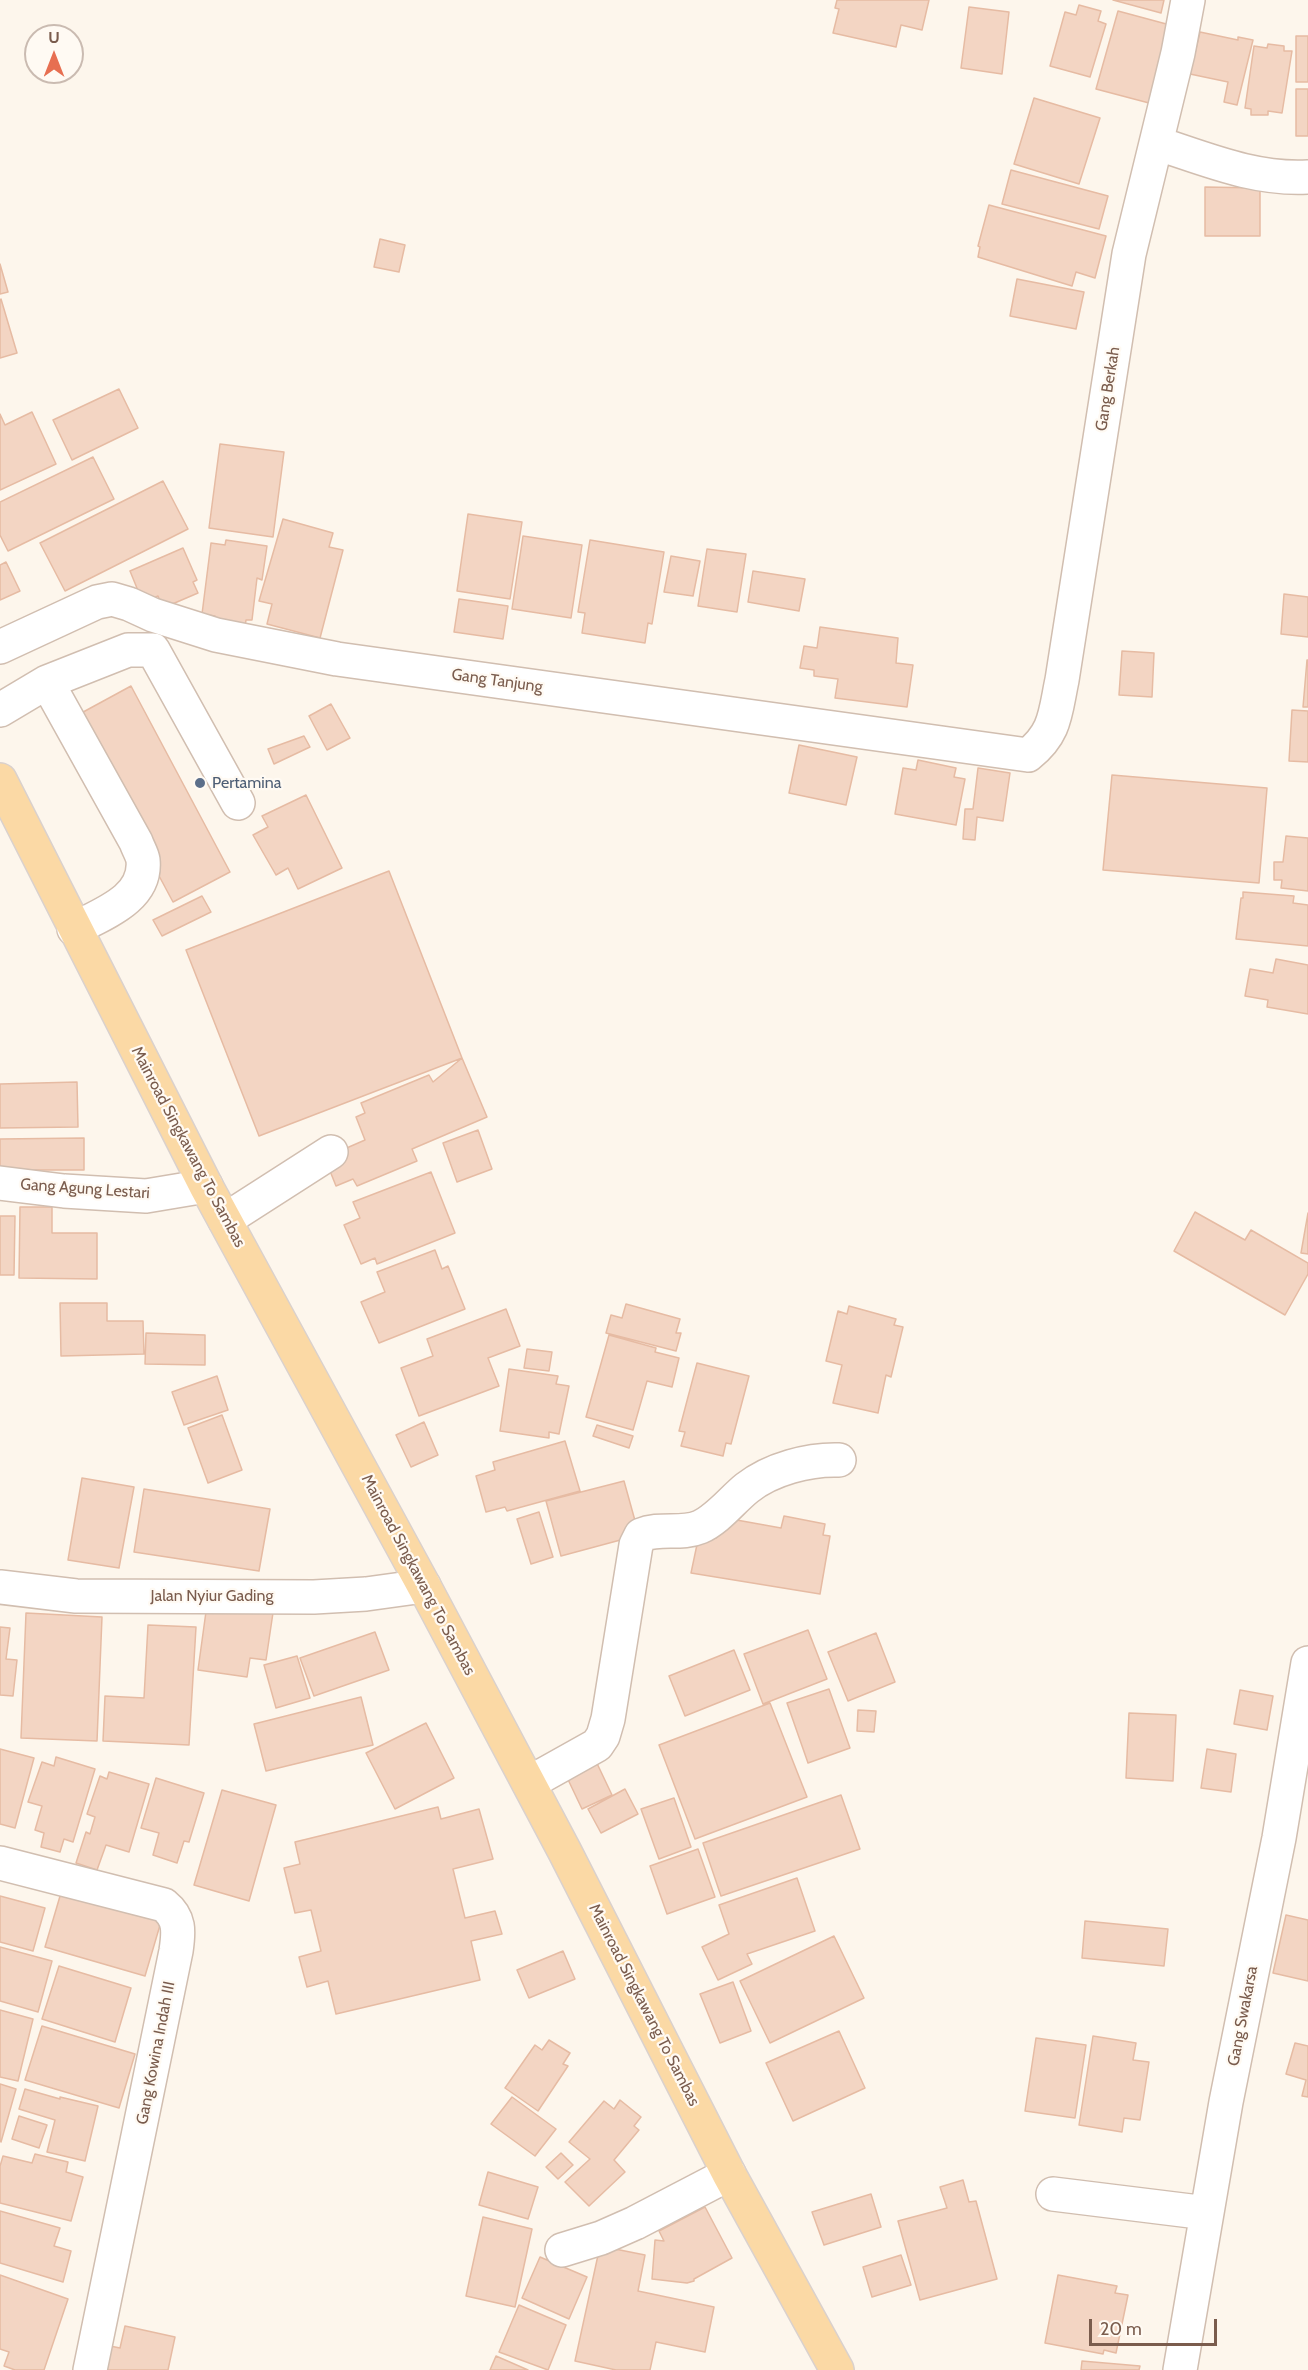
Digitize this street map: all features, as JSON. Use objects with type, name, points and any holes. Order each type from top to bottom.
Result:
[{"type":"main road","name":"Mainroad Singkawang To Sambas","points":[[0,780],[206,1186],[424,1586],[540,1777],[729,2174],[837,2370]]},
{"type":"street","name":"Gang Berkah","points":[[1010,753],[1028,754],[1041,745],[1051,730],[1062,680],[1129,254],[1188,0]]},
{"type":"street","points":[[1156,143],[1244,172],[1294,178],[1308,177]]},
{"type":"street","name":"Gang Tanjung","points":[[0,647],[97,602],[112,599],[216,635],[337,659],[1010,753]]},
{"type":"street","points":[[0,710],[46,682],[128,650],[153,650],[238,803]]},
{"type":"street","points":[[46,682],[136,842],[143,861],[139,883],[123,903],[74,929]]},
{"type":"street","points":[[225,1220],[332,1152]]},
{"type":"street","name":"Gang Agung Lestari","points":[[0,1183],[64,1191],[146,1196],[206,1186]]},
{"type":"street","points":[[540,1777],[597,1745],[603,1736],[608,1719],[636,1545],[641,1535],[652,1531],[688,1531],[702,1526],[749,1486],[788,1467],[818,1460],[839,1460]]},
{"type":"street","name":"Jalan Nyiur Gading","points":[[0,1587],[76,1596],[315,1597],[366,1594],[424,1586]]},
{"type":"street","name":"Gang Swakarsa","points":[[1180,2370],[1248,1989],[1279,1838],[1308,1663]]},
{"type":"street","name":"Gang Kowina Indah III","points":[[0,1863],[164,1905],[172,1911],[179,1932],[90,2370]]},
{"type":"street","points":[[562,2250],[601,2238],[635,2223],[729,2174]]},
{"type":"street","points":[[1053,2194],[1207,2213]]},
{"type":"building","points":[[837,0],[929,0],[922,30],[901,25],[896,47],[833,33],[839,9],[835,8]]},
{"type":"building","points":[[1113,0],[1164,0],[1161,13]]},
{"type":"building","points":[[1079,5],[1101,11],[1098,21],[1106,24],[1090,77],[1050,66],[1065,12],[1076,15]]},
{"type":"building","points":[[969,7],[1009,12],[1002,74],[961,68]]},
{"type":"building","points":[[1118,11],[1170,25],[1149,103],[1096,89]]},
{"type":"building","points":[[1200,32],[1238,40],[1238,37],[1253,40],[1237,105],[1224,102],[1228,82],[1190,74]]},
{"type":"building","points":[[1296,36],[1308,36],[1308,82],[1296,82]]},
{"type":"building","points":[[1268,44],[1284,46],[1284,51],[1292,51],[1282,113],[1268,111],[1268,115],[1251,115],[1251,109],[1245,108],[1254,46],[1267,48]]},
{"type":"building","points":[[1296,89],[1308,89],[1308,136],[1296,136]]},
{"type":"building","points":[[1034,98],[1100,118],[1079,184],[1014,164]]},
{"type":"building","points":[[1011,170],[1108,196],[1099,229],[1002,204]]},
{"type":"building","points":[[1205,187],[1260,188],[1260,236],[1205,236]]},
{"type":"building","points":[[989,205],[1106,236],[1095,278],[1076,272],[1072,286],[978,257],[980,247],[978,246]]},
{"type":"building","points":[[380,239],[405,245],[399,272],[374,267]]},
{"type":"building","points":[[0,264],[8,292],[0,294]]},
{"type":"building","points":[[1017,279],[1084,292],[1076,329],[1010,316]]},
{"type":"building","points":[[0,300],[17,353],[0,358]]},
{"type":"building","points":[[119,389],[138,428],[72,460],[53,420]]},
{"type":"building","points":[[32,412],[56,464],[0,490],[0,414],[5,425]]},
{"type":"building","points":[[220,444],[284,452],[273,537],[209,528]]},
{"type":"building","points":[[93,457],[114,499],[8,551],[0,535],[0,502]]},
{"type":"building","points":[[163,481],[188,529],[65,591],[40,543]]},
{"type":"building","points":[[468,514],[522,522],[510,599],[457,591]]},
{"type":"building","points":[[283,519],[333,533],[329,547],[343,550],[320,638],[267,624],[272,604],[259,601]]},
{"type":"building","points":[[523,536],[582,545],[571,618],[512,609]]},
{"type":"building","points":[[226,540],[267,546],[262,580],[257,578],[252,620],[246,620],[245,627],[214,625],[215,616],[202,614],[211,543],[225,545]]},
{"type":"building","points":[[590,540],[664,552],[652,624],[648,623],[645,643],[582,633],[585,613],[578,612]]},
{"type":"building","points":[[183,548],[197,580],[193,582],[198,593],[163,608],[158,596],[143,603],[130,571]]},
{"type":"building","points":[[707,549],[746,554],[737,612],[698,606]]},
{"type":"building","points":[[671,556],[700,561],[693,596],[664,592]]},
{"type":"building","points":[[6,562],[20,591],[0,600],[0,565]]},
{"type":"building","points":[[753,571],[805,579],[799,611],[748,602]]},
{"type":"building","points":[[1284,594],[1308,597],[1308,637],[1281,634]]},
{"type":"building","points":[[459,599],[508,606],[503,639],[454,632]]},
{"type":"building","points":[[820,627],[898,638],[896,663],[913,665],[907,707],[835,698],[838,679],[814,676],[814,670],[800,668],[804,646],[817,648]]},
{"type":"building","points":[[1122,651],[1154,653],[1152,697],[1119,695]]},
{"type":"building","points":[[1307,660],[1308,707],[1303,707]]},
{"type":"building","points":[[131,686],[230,872],[173,902],[74,717]]},
{"type":"building","points":[[331,704],[350,738],[327,750],[309,716]]},
{"type":"building","points":[[1292,710],[1308,711],[1308,762],[1289,761]]},
{"type":"building","points":[[304,736],[310,747],[274,764],[268,749]]},
{"type":"building","points":[[799,745],[857,757],[846,805],[789,793]]},
{"type":"building","points":[[918,760],[956,768],[954,777],[965,779],[956,825],[895,814],[903,768],[916,770]]},
{"type":"building","points":[[978,768],[1010,773],[1003,821],[977,817],[975,840],[963,839],[965,809],[973,809]]},
{"type":"building","points":[[1112,775],[1267,788],[1259,883],[1103,870]]},
{"type":"building","points":[[306,795],[342,868],[298,889],[288,868],[276,875],[253,835],[268,827],[262,816]]},
{"type":"building","points":[[1286,836],[1308,838],[1308,891],[1281,888],[1282,880],[1274,880],[1274,862],[1283,862]]},
{"type":"building","points":[[389,871],[462,1058],[259,1136],[186,950]]},
{"type":"building","points":[[1243,892],[1294,896],[1293,903],[1308,905],[1308,946],[1236,939]]},
{"type":"building","points":[[202,896],[211,912],[162,936],[153,920]]},
{"type":"building","points":[[1276,959],[1308,965],[1308,1014],[1267,1007],[1268,1000],[1245,996],[1250,969],[1273,973]]},
{"type":"building","points":[[462,1058],[487,1117],[412,1149],[417,1161],[357,1186],[353,1179],[336,1186],[328,1166],[342,1150],[365,1140],[356,1117],[365,1113],[361,1103],[429,1075],[433,1082]]},
{"type":"building","points":[[77,1082],[78,1127],[0,1128],[0,1084]]},
{"type":"building","points":[[478,1130],[492,1169],[457,1182],[443,1143]]},
{"type":"building","points":[[84,1138],[84,1170],[0,1170],[0,1139]]},
{"type":"building","points":[[431,1172],[455,1233],[377,1264],[375,1258],[361,1264],[344,1225],[360,1218],[353,1202]]},
{"type":"building","points":[[20,1207],[52,1207],[52,1233],[97,1233],[97,1279],[19,1278]]},
{"type":"building","points":[[1195,1212],[1245,1240],[1251,1230],[1308,1263],[1308,1274],[1285,1315],[1174,1251]]},
{"type":"building","points":[[1308,1213],[1308,1254],[1301,1253]]},
{"type":"building","points":[[0,1216],[15,1216],[14,1275],[0,1275]]},
{"type":"building","points":[[435,1250],[442,1269],[448,1266],[465,1309],[379,1343],[361,1302],[385,1292],[377,1272]]},
{"type":"building","points":[[60,1303],[107,1303],[107,1321],[143,1321],[144,1354],[61,1356]]},
{"type":"building","points":[[626,1304],[680,1319],[676,1333],[681,1333],[676,1351],[606,1333],[611,1315],[622,1318]]},
{"type":"building","points":[[849,1306],[896,1319],[894,1325],[903,1327],[891,1377],[886,1375],[878,1413],[833,1403],[842,1365],[826,1361],[838,1311],[847,1314]]},
{"type":"building","points":[[506,1309],[520,1346],[488,1358],[499,1386],[419,1416],[401,1368],[433,1356],[427,1339]]},
{"type":"building","points":[[146,1333],[205,1335],[205,1365],[145,1364]]},
{"type":"building","points":[[609,1335],[656,1348],[655,1352],[679,1358],[672,1387],[647,1381],[633,1430],[586,1417]]},
{"type":"building","points":[[527,1349],[552,1352],[549,1371],[524,1368]]},
{"type":"building","points":[[697,1363],[749,1376],[731,1444],[726,1443],[723,1456],[681,1446],[685,1432],[679,1431]]},
{"type":"building","points":[[509,1369],[558,1376],[556,1384],[569,1386],[559,1434],[549,1432],[549,1438],[500,1431]]},
{"type":"building","points":[[217,1376],[228,1410],[184,1425],[172,1392]]},
{"type":"building","points":[[222,1415],[242,1470],[208,1483],[188,1428]]},
{"type":"building","points":[[424,1422],[438,1455],[411,1467],[396,1435]]},
{"type":"building","points":[[597,1425],[633,1436],[629,1448],[593,1436]]},
{"type":"building","points":[[565,1441],[580,1491],[507,1511],[505,1507],[486,1512],[476,1476],[495,1470],[493,1462]]},
{"type":"building","points":[[82,1478],[134,1487],[119,1568],[68,1560]]},
{"type":"building","points":[[624,1481],[639,1535],[561,1556],[546,1501]]},
{"type":"building","points":[[144,1489],[270,1509],[259,1571],[134,1552]]},
{"type":"building","points":[[539,1512],[553,1557],[531,1564],[517,1519]]},
{"type":"building","points":[[784,1516],[825,1524],[823,1535],[830,1536],[820,1594],[691,1573],[699,1535],[716,1538],[720,1517],[781,1528]]},
{"type":"building","points":[[208,1597],[274,1606],[266,1660],[250,1658],[247,1677],[198,1670]]},
{"type":"building","points":[[26,1613],[102,1617],[97,1741],[21,1738]]},
{"type":"building","points":[[148,1625],[196,1627],[189,1745],[103,1741],[105,1696],[144,1698]]},
{"type":"building","points":[[0,1627],[10,1628],[6,1659],[17,1660],[13,1696],[0,1695]]},
{"type":"building","points":[[808,1630],[827,1679],[763,1704],[744,1654]]},
{"type":"building","points":[[375,1632],[389,1670],[314,1696],[300,1658]]},
{"type":"building","points":[[876,1633],[895,1682],[848,1701],[828,1652]]},
{"type":"building","points":[[734,1650],[750,1690],[685,1716],[669,1676]]},
{"type":"building","points":[[297,1656],[310,1698],[276,1708],[264,1665]]},
{"type":"building","points":[[829,1689],[850,1748],[808,1763],[787,1703]]},
{"type":"building","points":[[1240,1690],[1273,1696],[1267,1730],[1234,1724]]},
{"type":"building","points":[[361,1697],[373,1745],[266,1771],[254,1724]]},
{"type":"building","points":[[770,1703],[807,1797],[695,1839],[659,1745]]},
{"type":"building","points":[[858,1710],[876,1711],[874,1732],[857,1731]]},
{"type":"building","points":[[1129,1713],[1176,1715],[1173,1781],[1126,1778]]},
{"type":"building","points":[[426,1723],[454,1778],[395,1809],[366,1753]]},
{"type":"building","points":[[0,1749],[34,1758],[15,1828],[0,1824]]},
{"type":"building","points":[[1207,1749],[1236,1754],[1231,1792],[1201,1788]]},
{"type":"building","points":[[593,1755],[612,1795],[582,1809],[563,1769]]},
{"type":"building","points":[[56,1757],[95,1769],[73,1842],[64,1839],[60,1852],[41,1847],[44,1833],[35,1830],[42,1806],[28,1802],[42,1762],[54,1766]]},
{"type":"building","points":[[109,1772],[149,1784],[129,1852],[106,1845],[97,1870],[76,1863],[86,1832],[90,1834],[95,1817],[87,1814],[100,1776],[107,1779]]},
{"type":"building","points":[[156,1778],[204,1793],[189,1842],[184,1841],[177,1863],[153,1855],[159,1833],[141,1828]]},
{"type":"building","points":[[625,1789],[638,1814],[601,1833],[588,1809]]},
{"type":"building","points":[[222,1790],[276,1805],[249,1901],[194,1885]]},
{"type":"building","points":[[841,1795],[860,1849],[721,1896],[703,1843]]},
{"type":"building","points":[[674,1798],[691,1847],[659,1859],[641,1809]]},
{"type":"building","points":[[438,1807],[441,1819],[479,1809],[493,1859],[453,1869],[465,1918],[495,1911],[502,1934],[471,1941],[480,1980],[336,2014],[328,1981],[307,1987],[299,1957],[321,1951],[311,1910],[295,1913],[284,1868],[300,1864],[295,1842]]},
{"type":"building","points":[[698,1849],[715,1897],[667,1914],[650,1866]]},
{"type":"building","points":[[797,1878],[815,1931],[747,1954],[752,1964],[718,1980],[702,1947],[729,1934],[719,1905]]},
{"type":"building","points":[[63,1886],[163,1915],[145,1976],[45,1947]]},
{"type":"building","points":[[0,1896],[45,1908],[33,1951],[0,1942]]},
{"type":"building","points":[[1286,1915],[1308,1920],[1308,1981],[1273,1973]]},
{"type":"building","points":[[1085,1921],[1168,1929],[1164,1966],[1082,1958]]},
{"type":"building","points":[[834,1936],[864,1998],[770,2043],[740,1981]]},
{"type":"building","points":[[0,1947],[52,1961],[38,2012],[0,2001]]},
{"type":"building","points":[[563,1951],[575,1979],[529,1998],[517,1970]]},
{"type":"building","points":[[59,1966],[131,1988],[115,2042],[42,2019]]},
{"type":"building","points":[[733,1982],[751,2031],[720,2043],[700,1994]]},
{"type":"building","points":[[0,2010],[33,2019],[18,2081],[0,2077]]},
{"type":"building","points":[[42,2026],[135,2054],[119,2108],[25,2080]]},
{"type":"building","points":[[839,2031],[865,2088],[793,2121],[766,2063]]},
{"type":"building","points":[[1093,2036],[1136,2043],[1133,2060],[1149,2062],[1140,2120],[1124,2118],[1122,2132],[1079,2125]]},
{"type":"building","points":[[1036,2038],[1086,2045],[1075,2118],[1025,2111]]},
{"type":"building","points":[[549,2040],[570,2053],[563,2064],[568,2066],[538,2111],[505,2088],[535,2045],[542,2050]]},
{"type":"building","points":[[1295,2043],[1308,2046],[1308,2097],[1302,2096],[1306,2080],[1286,2074]]},
{"type":"building","points":[[0,2084],[16,2089],[1,2142],[0,2141]]},
{"type":"building","points":[[25,2089],[60,2099],[60,2097],[98,2106],[85,2161],[47,2152],[55,2120],[19,2109]]},
{"type":"building","points":[[512,2097],[556,2129],[535,2156],[491,2124]]},
{"type":"building","points":[[620,2100],[641,2117],[634,2126],[639,2130],[614,2160],[625,2172],[589,2206],[565,2182],[590,2159],[569,2142],[604,2101],[614,2109]]},
{"type":"building","points":[[19,2116],[47,2125],[39,2148],[12,2139]]},
{"type":"building","points":[[561,2153],[573,2165],[558,2179],[546,2167]]},
{"type":"building","points":[[35,2154],[68,2162],[66,2172],[83,2177],[71,2221],[0,2203],[0,2166],[3,2156],[32,2163]]},
{"type":"building","points":[[488,2172],[538,2187],[528,2219],[479,2205]]},
{"type":"building","points":[[963,2180],[969,2202],[976,2201],[997,2279],[920,2300],[898,2221],[947,2208],[940,2187]]},
{"type":"building","points":[[871,2194],[881,2227],[824,2245],[812,2212]]},
{"type":"building","points":[[705,2207],[732,2258],[687,2283],[652,2279],[655,2240],[664,2241],[659,2231]]},
{"type":"building","points":[[0,2211],[60,2228],[54,2246],[71,2251],[63,2282],[0,2263]]},
{"type":"building","points":[[483,2217],[532,2229],[515,2307],[466,2296]]},
{"type":"building","points":[[600,2246],[645,2255],[638,2291],[714,2307],[705,2352],[656,2342],[650,2370],[616,2370],[575,2361]]},
{"type":"building","points":[[901,2255],[911,2285],[872,2297],[863,2267]]},
{"type":"building","points":[[540,2257],[587,2277],[569,2319],[522,2298]]},
{"type":"building","points":[[0,2275],[68,2299],[44,2370],[15,2370],[4,2366],[9,2352],[0,2349]]},
{"type":"building","points":[[1058,2275],[1117,2286],[1115,2293],[1128,2295],[1116,2353],[1104,2350],[1103,2354],[1045,2343]]},
{"type":"building","points":[[519,2305],[566,2325],[548,2370],[499,2352]]},
{"type":"building","points":[[125,2326],[175,2337],[168,2370],[105,2370],[110,2346],[120,2348]]},
{"type":"building","points":[[496,2356],[528,2370],[490,2370]]},
{"type":"building","points":[[1082,2361],[1140,2366],[1139,2370],[1081,2370]]},
{"type":"place","name":"Pertamina","points":[[200,783]]}]
